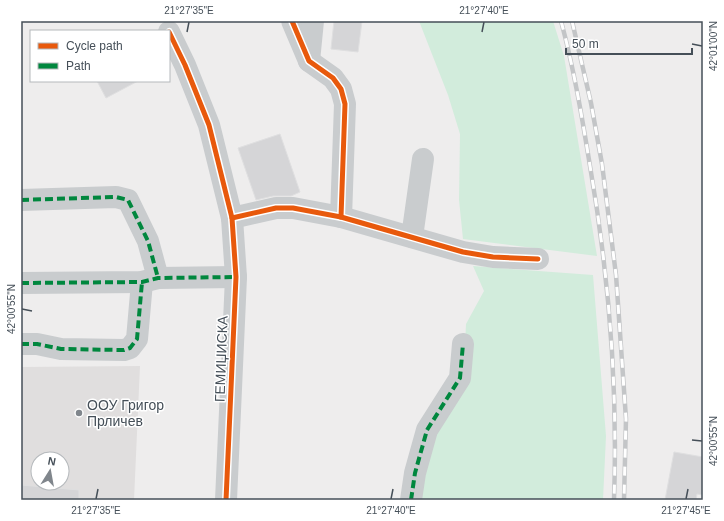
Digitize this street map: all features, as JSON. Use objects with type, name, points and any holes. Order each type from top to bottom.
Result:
[{"type":"street","name":"ГЕМИЏИСКА","points":[[162,21],[168,30]]},
{"type":"street","points":[[292,21],[309,61],[333,78],[341,88],[345,104],[341,217]]},
{"type":"street","points":[[309,61],[313,21]]},
{"type":"street","name":"ГЕМИЏИСКА","points":[[170,34],[185,65],[209,125],[232,218],[236,277],[226,500]]},
{"type":"street","points":[[412,237],[423,159]]},
{"type":"street","points":[[21,200],[116,197],[128,200],[148,240],[150,280],[138,339],[130,348],[124,350],[60,348],[37,344],[21,344]]},
{"type":"street","points":[[232,218],[276,208],[293,208],[341,217],[463,252],[493,257],[538,259]]},
{"type":"street","points":[[21,283],[236,277]]},
{"type":"street","points":[[411,500],[415,473],[427,430],[460,378],[463,344]]},
{"type":"shaded area","name":"ООУ Григор Прличев","points":[[140,366],[134,500],[21,500],[21,367]]},
{"type":"green space","points":[[419,21],[553,21],[564,56],[597,256],[463,239],[459,200],[460,134],[448,95]]},
{"type":"green space","points":[[473,266],[593,275],[606,436],[603,500],[418,500],[430,441],[463,389],[466,324],[484,291]]},
{"type":"building","points":[[334,21],[362,21],[358,52],[331,49]]},
{"type":"building","points":[[98,82],[136,82],[106,98]]},
{"type":"building","points":[[280,134],[300,192],[291,196],[273,196],[256,200],[238,148]]},
{"type":"building","points":[[674,452],[703,457],[703,495],[697,494],[696,500],[665,500]]},
{"type":"building","points":[[21,485],[30,486],[30,491],[79,490],[79,500],[21,500]]},
{"type":"railway","points":[[561,21],[574,75],[584,129],[597,207],[607,290],[611,332],[615,416],[614,500]]},
{"type":"railway","points":[[572,21],[591,103],[602,164],[616,275],[626,419],[624,500]]},
{"type":"marked path","points":[[21,200],[116,197],[128,200],[148,241],[158,278]]},
{"type":"marked path","points":[[21,283],[142,282],[158,278],[236,277]]},
{"type":"marked path","points":[[21,344],[37,344],[61,349],[124,350],[130,348],[137,339],[142,282]]},
{"type":"marked path","points":[[411,500],[415,473],[427,430],[460,378],[463,344]]},
{"type":"cycle path","points":[[292,21],[309,61],[333,78],[341,89],[345,104],[341,217]]},
{"type":"cycle path","points":[[170,34],[185,65],[209,125],[232,218],[236,277],[226,500]]},
{"type":"cycle path","points":[[232,218],[276,208],[293,208],[341,217],[463,252],[493,257],[538,259]]},
{"type":"place","name":"ООУ Григор Прличев","points":[[79,413]]}]
